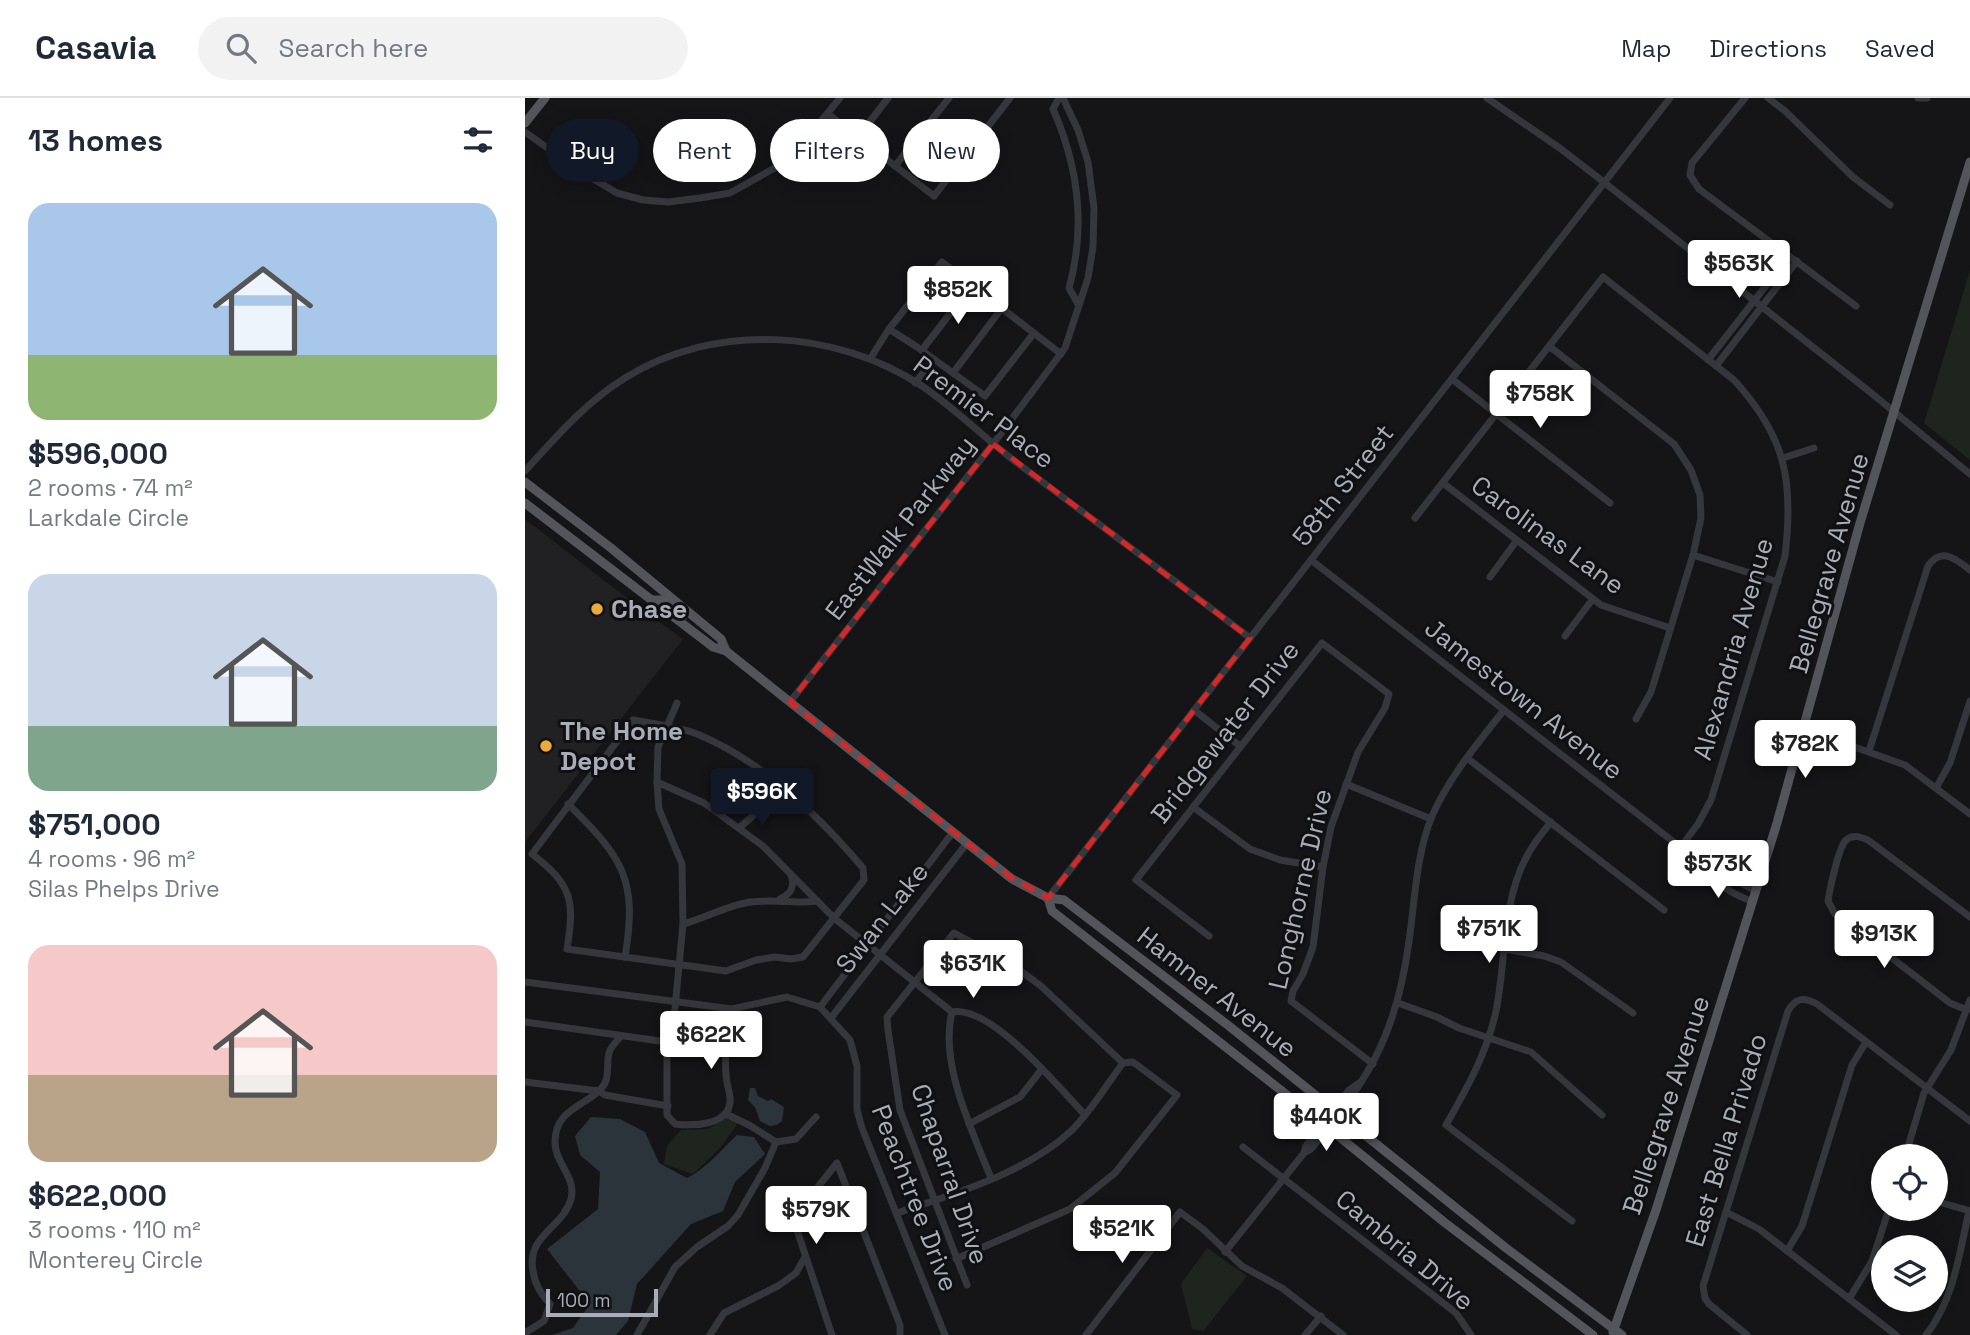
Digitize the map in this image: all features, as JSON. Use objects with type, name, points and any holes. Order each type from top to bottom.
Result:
[{"type":"main road","points":[[525,123],[545,98]]},
{"type":"main road","name":"Bellegrave Avenue","points":[[1616,1333],[1753,902],[1860,523],[1970,162]]},
{"type":"main road","name":"Hamner Avenue","points":[[525,482],[712,631],[721,639],[726,651]]},
{"type":"main road","name":"Hamner Avenue","points":[[525,503],[713,647],[726,651],[1012,879],[1048,898],[1064,900],[1616,1333]]},
{"type":"main road","points":[[651,600],[663,600],[699,628],[712,631]]},
{"type":"main road","name":"Hamner Avenue","points":[[1048,898],[1052,911],[1444,1222],[1593,1335]]},
{"type":"street","points":[[525,132],[580,171],[617,193],[643,200],[668,202],[730,193],[789,160],[840,98]]},
{"type":"street","points":[[872,119],[888,98]]},
{"type":"street","points":[[895,166],[949,98]]},
{"type":"street","points":[[889,161],[934,196],[1010,98]]},
{"type":"street","name":"EastWalk Parkway","points":[[790,702],[1061,354],[1088,278],[1093,247],[1094,208],[1087,162],[1078,130],[1061,98],[1052,110],[1069,149],[1079,205],[1076,264],[1069,288],[1078,304]]},
{"type":"street","points":[[1487,98],[1561,149],[1970,474]]},
{"type":"street","name":"58th Street","points":[[1048,898],[1670,98]]},
{"type":"street","points":[[1745,98],[1692,163],[1690,175],[1699,189],[1856,306]]},
{"type":"street","points":[[1768,98],[1853,177],[1890,205]]},
{"type":"street","points":[[1918,98],[1927,98]]},
{"type":"street","points":[[828,114],[835,119]]},
{"type":"street","points":[[1708,360],[1789,256]]},
{"type":"street","points":[[1716,366],[1797,261]]},
{"type":"street","points":[[870,359],[888,329],[942,262],[1061,354]]},
{"type":"street","name":"Alexandria Avenue","points":[[1549,346],[1603,277],[1734,380],[1750,398],[1783,458],[1788,491],[1789,528],[1785,556],[1711,800],[1698,824],[1680,848]]},
{"type":"street","points":[[922,350],[972,285]]},
{"type":"street","points":[[953,373],[1002,308]]},
{"type":"street","points":[[888,329],[985,396],[1034,333]]},
{"type":"street","name":"Premier Place","points":[[525,471],[572,418],[625,378],[676,353],[708,343],[762,339],[810,343],[870,359],[915,383],[1250,638]]},
{"type":"street","points":[[1415,518],[1549,346],[1665,436],[1681,453],[1696,483],[1702,506],[1699,535],[1671,628],[1651,692],[1636,719]]},
{"type":"street","points":[[915,383],[934,359]]},
{"type":"street","points":[[1452,379],[1610,503]]},
{"type":"street","points":[[1783,458],[1814,448]]},
{"type":"street","name":"Carolinas Lane","points":[[1443,483],[1592,600],[1615,612],[1671,628]]},
{"type":"street","points":[[1490,577],[1517,540]]},
{"type":"street","points":[[1693,555],[1778,582]]},
{"type":"street","points":[[1869,751],[1931,562],[1938,555],[1951,556],[1970,570]]},
{"type":"street","name":"Jamestown Avenue","points":[[1311,560],[1680,848],[1711,871],[1719,872],[1756,891]]},
{"type":"street","points":[[1565,636],[1592,600]]},
{"type":"street","name":"Bridgewater Drive","points":[[1209,936],[1136,880],[1322,643],[1389,694]]},
{"type":"street","name":"Longhorne Drive","points":[[1373,1064],[1291,1001],[1313,947],[1331,827],[1358,752],[1385,708],[1389,694]]},
{"type":"street","points":[[1936,788],[1950,763],[1970,701]]},
{"type":"street","points":[[674,1018],[709,1024],[725,1041],[725,1073],[730,1105],[726,1114],[710,1122],[675,1124],[667,1115],[667,1042],[674,1018],[683,924],[682,864],[659,809],[657,782],[658,747],[677,703]]},
{"type":"street","points":[[1194,710],[1240,746]]},
{"type":"street","points":[[1225,1252],[1304,1153],[1306,1146],[1354,1097],[1383,1047],[1398,1003],[1417,875],[1431,819],[1467,758],[1504,710]]},
{"type":"street","points":[[633,720],[696,734],[740,758],[784,789],[810,809],[863,868],[864,880],[803,957],[756,960],[726,971],[567,949],[572,921],[569,893],[554,870],[532,854],[633,720]]},
{"type":"street","points":[[1804,729],[1905,765],[1970,814]]},
{"type":"street","points":[[1467,758],[1664,910]]},
{"type":"street","points":[[657,782],[705,803],[739,828],[790,871],[834,918],[914,983],[952,1012],[961,1010],[989,1023],[1042,1069],[1084,1114]]},
{"type":"street","points":[[1346,784],[1431,819]]},
{"type":"street","points":[[739,828],[784,789]]},
{"type":"street","points":[[568,804],[613,852],[628,888],[631,910],[625,957]]},
{"type":"street","points":[[1193,807],[1250,849],[1280,860],[1323,867]]},
{"type":"street","points":[[1551,822],[1526,857],[1518,877],[1510,908],[1495,1014],[1467,1091],[1445,1125],[1571,1221]]},
{"type":"street","name":"Swan Lake","points":[[820,1007],[953,832]]},
{"type":"street","points":[[1967,1010],[1950,1003],[1835,914],[1828,901],[1841,849],[1849,837],[1863,838],[1878,846],[1970,917]]},
{"type":"street","name":"Swan Lake","points":[[831,1018],[967,843]]},
{"type":"street","points":[[777,901],[791,891],[794,882],[790,871]]},
{"type":"street","name":"Jamestown Avenue","points":[[1711,871],[1714,880],[1753,902]]},
{"type":"street","points":[[683,924],[733,905],[817,901]]},
{"type":"street","name":"Chaparral Drive","points":[[967,1284],[900,1110],[887,1017],[954,933],[1007,961],[1041,986],[1123,1063]]},
{"type":"street","points":[[1505,949],[1561,962],[1633,1013]]},
{"type":"street","name":"Peachtree Drive","points":[[525,982],[732,1009],[787,997],[820,1007],[850,1040],[856,1066],[857,1110],[945,1335]]},
{"type":"street","name":"East Bella Privado","points":[[1747,1335],[1715,1310],[1705,1298],[1704,1282],[1788,1011],[1799,999],[1808,1000],[1866,1042]]},
{"type":"street","points":[[1909,1144],[1927,1088],[1951,1051],[1970,1000]]},
{"type":"street","points":[[1398,1003],[1459,1028],[1531,1052],[1602,1115]]},
{"type":"street","points":[[952,1012],[948,1028],[954,1074],[969,1124],[991,1178]]},
{"type":"street","points":[[525,1022],[667,1042]]},
{"type":"street","points":[[525,1333],[544,1321],[550,1304],[540,1293],[530,1258],[540,1238],[571,1200],[571,1182],[554,1147],[555,1136],[559,1124],[576,1105],[599,1091],[606,1083],[609,1051],[621,1035]]},
{"type":"street","points":[[1787,1251],[1802,1227],[1852,1065],[1866,1042],[1970,1121]]},
{"type":"street","points":[[897,1213],[1018,1167],[1041,1154],[1072,1130],[1123,1063],[1133,1062],[1177,1095],[1115,1173],[1070,1209],[956,1259]]},
{"type":"street","points":[[969,1124],[1020,1097],[1042,1069]]},
{"type":"street","points":[[525,1082],[599,1091],[605,1095],[668,1106]]},
{"type":"street","points":[[726,1114],[776,1142],[796,1139],[816,1117]]},
{"type":"street","points":[[637,1335],[675,1268],[738,1215],[765,1168],[776,1142]]},
{"type":"street","name":"Cambria Drive","points":[[1243,1147],[1455,1313],[1471,1335]]},
{"type":"street","points":[[832,1335],[793,1218],[837,1163],[900,1325],[900,1335]]},
{"type":"street","points":[[1926,1335],[1942,1313],[1948,1298],[1970,1211],[1948,1205]]},
{"type":"street","points":[[1086,1335],[1180,1212],[1203,1229],[1242,1266],[1282,1288],[1343,1335]]},
{"type":"street","points":[[1726,1212],[1748,1222],[1896,1335]]},
{"type":"street","points":[[1849,1299],[1872,1261],[1885,1221]]},
{"type":"street","points":[[710,1335],[724,1313],[778,1286],[796,1273],[805,1257]]},
{"type":"street","points":[[1305,1335],[1321,1316]]},
{"type":"highlighted area","points":[[993,444],[1250,638],[1048,898],[1009,876],[790,702]]},
{"type":"shaded area","points":[[1970,270],[1970,460],[1924,423]]},
{"type":"shaded area","points":[[525,519],[628,599],[632,611],[645,621],[659,622],[683,639],[525,842]]},
{"type":"shaded area","points":[[750,1088],[755,1088],[758,1096],[768,1101],[771,1099],[784,1107],[782,1121],[770,1126],[760,1121],[755,1107],[748,1100]]},
{"type":"shaded area","points":[[591,1117],[620,1119],[645,1132],[659,1163],[687,1178],[707,1164],[737,1135],[754,1137],[765,1154],[735,1182],[723,1211],[691,1224],[637,1284],[628,1321],[616,1335],[552,1335],[573,1328],[590,1304],[547,1249],[598,1209],[600,1172],[580,1155],[575,1136]]},
{"type":"shaded area","points":[[725,1118],[738,1123],[721,1147],[693,1174],[664,1164],[667,1146],[681,1130],[709,1129]]},
{"type":"shaded area","points":[[1207,1248],[1247,1276],[1203,1331],[1192,1329],[1181,1284]]},
{"type":"place","name":"Chase","points":[[597,609]]},
{"type":"place","name":"The Home Depot","points":[[546,746]]}]
